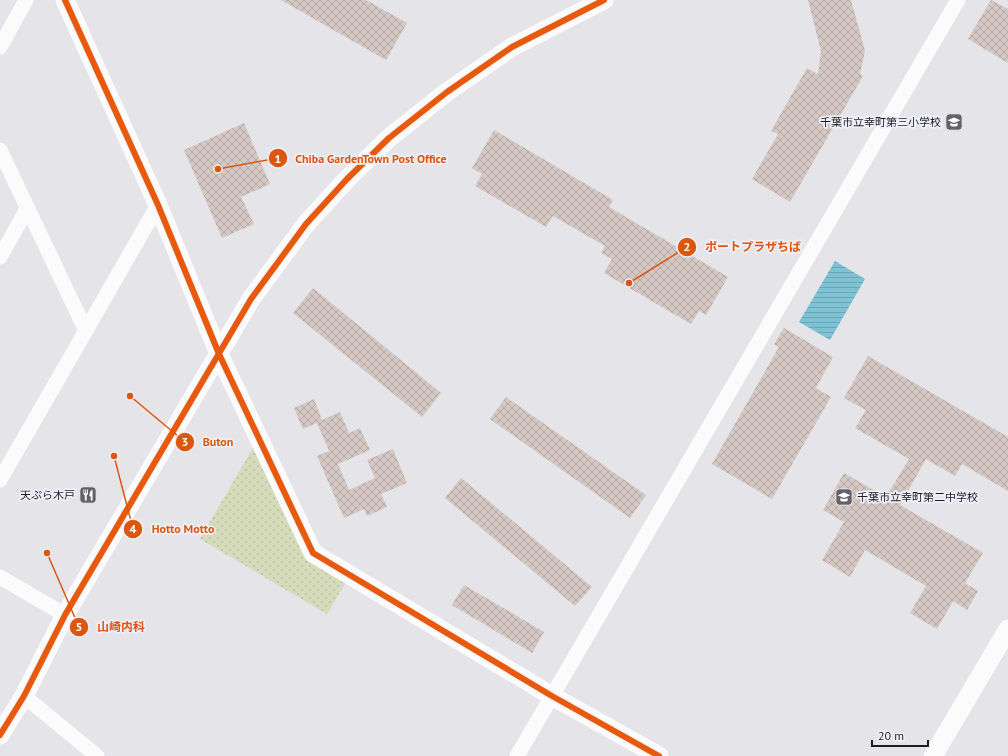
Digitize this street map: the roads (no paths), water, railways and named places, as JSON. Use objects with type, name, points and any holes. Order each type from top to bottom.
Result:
[{"type":"street","points":[[0,47],[26,0]]},
{"type":"street","points":[[65,0],[158,205],[219,354],[313,553],[552,696],[659,756]]},
{"type":"street","points":[[0,735],[24,696],[65,615],[251,299],[306,224],[347,179],[389,138],[447,92],[512,47],[604,0]]},
{"type":"street","points":[[517,756],[958,0]]},
{"type":"street","points":[[0,150],[86,331]]},
{"type":"street","points":[[0,480],[158,205]]},
{"type":"street","points":[[0,258],[27,209]]},
{"type":"street","points":[[0,577],[65,615]]},
{"type":"street","points":[[933,756],[1008,629]]},
{"type":"street","points":[[24,696],[97,756]]},
{"type":"water","points":[[835,261],[865,279],[830,340],[799,322]]},
{"type":"place","name":"千葉市立幸町第三小学校","points":[[954,122]]},
{"type":"place","name":"Chiba GardenTown Post Office","points":[[218,169]]},
{"type":"place","name":"ポートプラザちば","points":[[629,283]]},
{"type":"place","name":"Buton","points":[[130,396]]},
{"type":"place","name":"Hotto Motto","points":[[114,456]]},
{"type":"place","name":"天ぷら木戸","points":[[88,495]]},
{"type":"place","name":"千葉市立幸町第二中学校","points":[[844,497]]},
{"type":"place","name":"山崎内科","points":[[47,553]]}]
